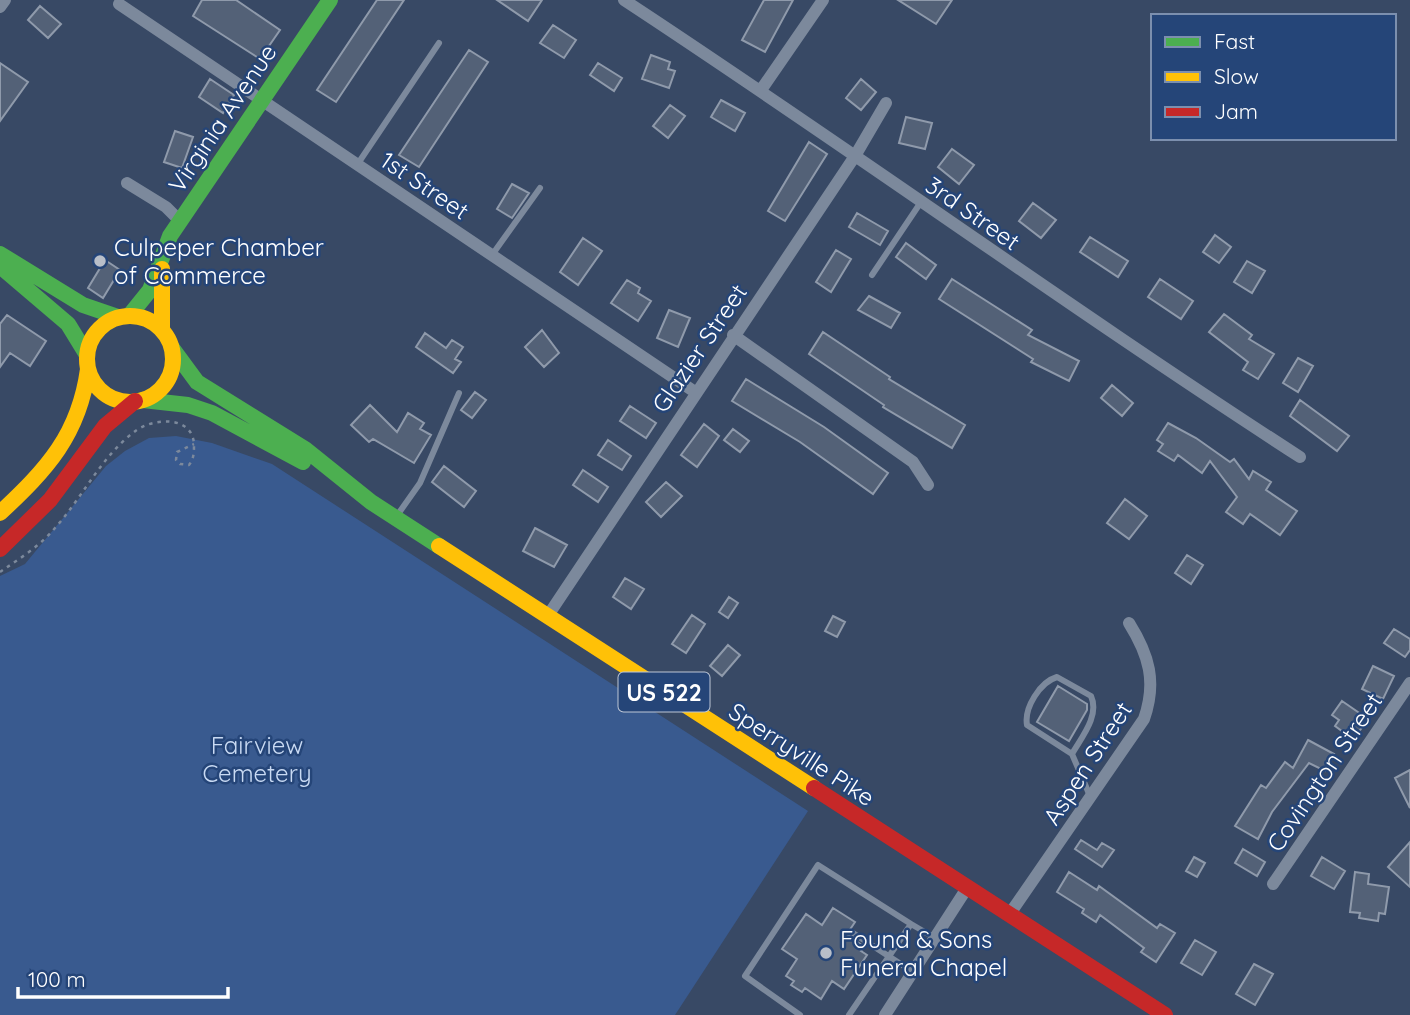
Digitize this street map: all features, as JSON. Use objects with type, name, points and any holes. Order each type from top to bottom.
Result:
[{"type":"main road","name":"Virginia Avenue","points":[[124,316],[143,304],[162,265],[170,236],[330,0]]},
{"type":"main road","points":[[0,254],[83,305],[143,318],[162,330]]},
{"type":"main road","name":"Virginia Avenue","points":[[162,265],[162,330]]},
{"type":"main road","name":"US 522","points":[[0,266],[76,332],[92,381],[111,397],[139,401]]},
{"type":"main road","points":[[0,513],[47,466],[71,434],[85,401],[87,362],[97,330],[124,316]]},
{"type":"main road","name":"US 522","points":[[162,330],[172,348]]},
{"type":"main road","points":[[0,549],[50,500],[106,426],[139,401],[155,394],[170,373],[172,348]]},
{"type":"main road","name":"Sperryville Pike","points":[[172,348],[197,383],[305,449],[346,484],[395,519],[1164,1015]]},
{"type":"main road","name":"Sperryville Pike","points":[[139,401],[188,405],[212,413],[346,484]]},
{"type":"street","points":[[0,7],[5,0]]},
{"type":"street","name":"3rd Street","points":[[624,0],[761,90],[1161,368],[1300,457]]},
{"type":"street","points":[[761,90],[823,0]]},
{"type":"street","name":"1st Street","points":[[119,4],[695,392]]},
{"type":"street","name":"Glazier Street","points":[[547,617],[855,156],[886,103]]},
{"type":"street","points":[[127,183],[166,208],[180,221]]},
{"type":"street","points":[[733,335],[913,462],[928,485]]},
{"type":"street","name":"Aspen Street","points":[[1009,915],[1144,719],[1150,703],[1151,669],[1129,623]]},
{"type":"street","name":"Covington Street","points":[[1273,884],[1410,683]]},
{"type":"street","points":[[885,1015],[967,888]]},
{"type":"lane","points":[[357,165],[439,43]]},
{"type":"lane","points":[[492,255],[540,188]]},
{"type":"lane","points":[[872,275],[921,202]]},
{"type":"lane","points":[[395,519],[420,483],[459,393]]},
{"type":"lane","points":[[1072,754],[1094,714],[1094,702],[1091,696],[1057,677],[1046,682],[1028,709],[1027,725],[1072,754],[1091,798]]},
{"type":"lane","points":[[797,1014],[745,976],[818,865],[935,938]]},
{"type":"lane","points":[[849,1015],[911,923]]},
{"type":"lane","points":[[853,933],[913,972]]},
{"type":"path","points":[[0,572],[55,529],[118,446],[137,429],[159,422],[179,423],[191,431],[194,444],[191,463],[179,464],[176,460],[177,452],[194,444]]},
{"type":"green space","name":"Fairview Cemetery","points":[[176,436],[212,443],[272,464],[808,811],[675,1015],[0,1015],[0,576],[25,564],[106,466],[125,451],[149,438]]},
{"type":"building","points":[[202,0],[236,0],[280,30],[260,59],[193,16]]},
{"type":"building","points":[[377,0],[404,0],[336,102],[317,90]]},
{"type":"building","points":[[497,0],[542,0],[528,21]]},
{"type":"building","points":[[764,0],[793,0],[765,52],[742,40]]},
{"type":"building","points":[[898,0],[952,0],[936,24]]},
{"type":"building","points":[[40,6],[61,24],[48,38],[28,20]]},
{"type":"building","points":[[553,25],[576,40],[564,58],[540,43]]},
{"type":"building","points":[[469,50],[488,62],[419,167],[399,155]]},
{"type":"building","points":[[651,55],[670,62],[668,69],[675,71],[669,88],[642,79]]},
{"type":"building","points":[[0,63],[28,82],[0,121]]},
{"type":"building","points":[[598,63],[622,78],[614,91],[590,75]]},
{"type":"building","points":[[210,79],[234,95],[223,113],[199,97]]},
{"type":"building","points":[[861,79],[876,92],[861,110],[846,98]]},
{"type":"building","points":[[721,100],[745,113],[735,131],[711,117]]},
{"type":"building","points":[[670,105],[685,116],[668,138],[653,126]]},
{"type":"building","points":[[906,117],[932,123],[925,149],[899,143]]},
{"type":"building","points":[[175,131],[193,137],[182,168],[164,162]]},
{"type":"building","points":[[809,142],[827,154],[785,221],[768,211]]},
{"type":"building","points":[[952,149],[974,165],[959,184],[938,167]]},
{"type":"building","points":[[512,184],[529,193],[512,218],[497,209]]},
{"type":"building","points":[[1033,203],[1056,220],[1041,238],[1019,221]]},
{"type":"building","points":[[857,213],[888,231],[880,245],[849,227]]},
{"type":"building","points":[[1215,235],[1231,247],[1219,263],[1203,252]]},
{"type":"building","points":[[1090,237],[1128,261],[1118,277],[1080,252]]},
{"type":"building","points":[[583,238],[602,251],[578,285],[560,272]]},
{"type":"building","points":[[906,243],[936,265],[926,279],[896,257]]},
{"type":"building","points":[[836,250],[851,259],[831,292],[816,282]]},
{"type":"building","points":[[105,260],[120,270],[103,298],[88,288]]},
{"type":"building","points":[[1247,261],[1265,271],[1252,293],[1234,282]]},
{"type":"building","points":[[952,279],[1032,330],[1028,335],[1079,361],[1069,381],[1031,362],[1033,359],[939,299]]},
{"type":"building","points":[[1160,279],[1193,301],[1181,319],[1148,297]]},
{"type":"building","points":[[627,280],[640,288],[638,293],[651,301],[638,321],[611,303]]},
{"type":"building","points":[[869,296],[900,313],[891,328],[858,310]]},
{"type":"building","points":[[669,310],[690,318],[678,347],[657,338]]},
{"type":"building","points":[[1224,314],[1252,335],[1249,339],[1274,354],[1258,379],[1243,370],[1248,362],[1209,332]]},
{"type":"building","points":[[7,315],[46,341],[30,366],[10,353],[0,367],[0,324]]},
{"type":"building","points":[[542,330],[559,353],[544,367],[525,347]]},
{"type":"building","points":[[823,332],[890,377],[889,379],[965,425],[952,448],[883,407],[884,405],[809,354]]},
{"type":"building","points":[[425,333],[446,348],[452,340],[463,347],[455,359],[461,362],[453,373],[416,347]]},
{"type":"building","points":[[1298,358],[1313,366],[1298,392],[1283,383]]},
{"type":"building","points":[[746,379],[824,427],[888,473],[873,494],[800,442],[732,401]]},
{"type":"building","points":[[1112,385],[1133,403],[1122,416],[1101,398]]},
{"type":"building","points":[[475,392],[486,400],[472,418],[461,410]]},
{"type":"building","points":[[1300,400],[1349,436],[1337,451],[1290,416]]},
{"type":"building","points":[[370,405],[397,432],[408,413],[424,423],[420,429],[431,435],[414,463],[373,439],[369,442],[351,425]]},
{"type":"building","points":[[630,406],[656,423],[646,438],[620,421]]},
{"type":"building","points":[[1168,423],[1196,438],[1230,462],[1234,459],[1249,479],[1253,471],[1271,482],[1266,490],[1297,511],[1280,535],[1250,514],[1243,524],[1226,512],[1237,497],[1210,461],[1202,473],[1178,455],[1174,461],[1158,451],[1163,444],[1157,440]]},
{"type":"building","points":[[704,424],[719,436],[697,467],[681,455]]},
{"type":"building","points":[[733,429],[749,441],[740,452],[724,440]]},
{"type":"building","points":[[608,440],[631,456],[622,470],[598,455]]},
{"type":"building","points":[[444,466],[476,491],[464,507],[432,482]]},
{"type":"building","points":[[583,470],[608,487],[598,502],[573,485]]},
{"type":"building","points":[[666,482],[682,496],[661,517],[646,502]]},
{"type":"building","points":[[1125,499],[1147,516],[1129,539],[1107,523]]},
{"type":"building","points":[[535,528],[567,545],[554,567],[523,551]]},
{"type":"building","points":[[1187,555],[1203,565],[1191,584],[1175,573]]},
{"type":"building","points":[[625,578],[644,589],[631,609],[613,597]]},
{"type":"building","points":[[729,597],[738,603],[728,618],[719,612]]},
{"type":"building","points":[[692,615],[705,624],[686,653],[672,644]]},
{"type":"building","points":[[833,616],[845,622],[837,637],[825,631]]},
{"type":"building","points":[[1394,629],[1410,639],[1410,650],[1405,657],[1384,643]]},
{"type":"building","points":[[728,645],[740,655],[722,676],[710,666]]},
{"type":"building","points":[[1373,666],[1394,676],[1383,699],[1362,689]]},
{"type":"building","points":[[1058,686],[1087,704],[1087,710],[1069,741],[1037,722]]},
{"type":"building","points":[[1342,701],[1368,719],[1358,733],[1350,728],[1346,734],[1335,726],[1339,720],[1332,715]]},
{"type":"building","points":[[1308,740],[1334,754],[1325,771],[1309,763],[1272,812],[1258,839],[1235,826],[1261,785],[1266,788],[1285,762],[1293,768]]},
{"type":"building","points":[[1410,770],[1410,808],[1395,778]]},
{"type":"building","points":[[1081,840],[1097,850],[1102,843],[1114,850],[1102,867],[1075,849]]},
{"type":"building","points":[[1410,842],[1410,887],[1388,867]]},
{"type":"building","points":[[1243,849],[1265,862],[1257,876],[1235,863]]},
{"type":"building","points":[[1194,857],[1205,863],[1197,877],[1186,871]]},
{"type":"building","points":[[1322,857],[1345,871],[1334,889],[1311,876]]},
{"type":"building","points":[[1069,872],[1097,890],[1099,886],[1157,928],[1160,924],[1175,933],[1156,962],[1141,952],[1144,948],[1100,915],[1096,922],[1082,913],[1084,909],[1057,892]]},
{"type":"building","points":[[1355,872],[1369,874],[1368,884],[1389,887],[1385,914],[1379,913],[1378,921],[1359,918],[1360,913],[1350,912]]},
{"type":"building","name":"Found & Sons Funeral Chapel","points":[[833,908],[855,922],[847,934],[864,947],[861,951],[867,955],[844,989],[832,981],[821,999],[805,988],[802,992],[791,985],[794,981],[786,976],[797,959],[782,949],[806,914],[822,925]]},
{"type":"building","points":[[1195,940],[1216,952],[1202,975],[1181,963]]},
{"type":"building","points":[[1254,964],[1273,974],[1255,1005],[1236,994]]},
{"type":"traffic: fast","points":[[129,316],[150,290],[170,236],[330,0]]},
{"type":"traffic: fast","points":[[0,254],[83,305],[118,317]]},
{"type":"traffic: fast","points":[[0,266],[68,324],[87,355]]},
{"type":"traffic: fast","points":[[172,348],[197,382],[305,449],[371,502],[439,546]]},
{"type":"traffic: fast","points":[[143,400],[188,405],[212,413],[303,462]]},
{"type":"traffic: slow","points":[[162,269],[162,330]]},
{"type":"traffic: slow","points":[[130,316],[154,323],[166,335],[173,359],[166,383],[154,395],[130,402],[106,395],[94,383],[87,359],[94,335],[106,323],[130,316]]},
{"type":"traffic: slow","points":[[0,513],[46,466],[69,432],[84,392],[88,369]]},
{"type":"traffic: slow","points":[[439,546],[814,788]]},
{"type":"traffic: jam","points":[[0,549],[50,500],[105,426],[135,401]]},
{"type":"traffic: jam","points":[[814,788],[1165,1015]]},
{"type":"place","name":"Culpeper Chamber of Commerce","points":[[100,261]]},
{"type":"place","name":"Found & Sons Funeral Chapel","points":[[826,953]]}]
